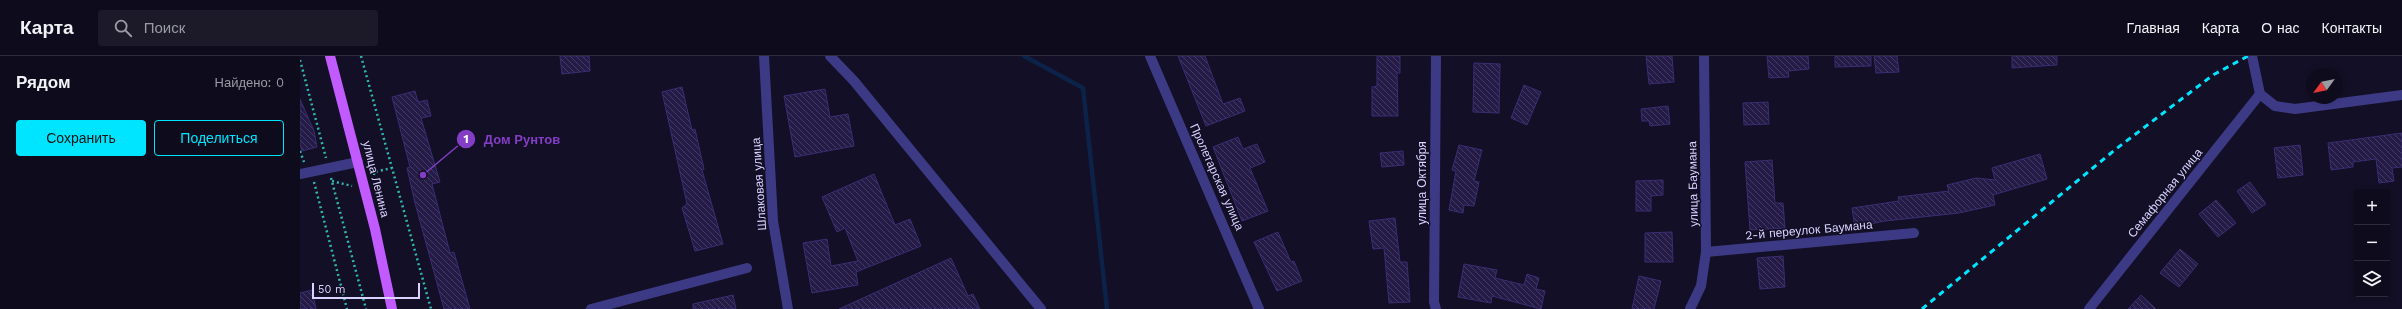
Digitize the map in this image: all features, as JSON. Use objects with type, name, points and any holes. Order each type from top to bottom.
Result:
[{"type":"main road","name":"улица Ленина","points":[[330,56],[358,162],[392,309]]},
{"type":"street","name":"Шлаковая улица","points":[[764,56],[773,221],[788,309]]},
{"type":"street","points":[[830,56],[854,81],[1041,309]]},
{"type":"street","name":"Пролетарская улица","points":[[1150,56],[1259,309]]},
{"type":"street","name":"улица Октября","points":[[1436,56],[1434,302],[1436,309]]},
{"type":"street","name":"улица Баумана","points":[[1690,309],[1701,286],[1706,252],[1704,56]]},
{"type":"street","points":[[2252,56],[2260,94],[2275,106],[2295,109],[2402,95]]},
{"type":"street","name":"Семафорная улица","points":[[2089,309],[2260,94]]},
{"type":"street","points":[[300,174],[358,162]]},
{"type":"street","name":"2-й переулок Баумана","points":[[1706,252],[1914,233]]},
{"type":"street","points":[[591,309],[747,268]]},
{"type":"path","points":[[361,56],[431,309]]},
{"type":"path","points":[[300,60],[366,309]]},
{"type":"path","points":[[312,171],[347,309]]},
{"type":"building","points":[[560,56],[589,56],[590,71],[562,74]]},
{"type":"building","points":[[1178,56],[1205,56],[1223,104],[1240,98],[1245,111],[1206,126]]},
{"type":"building","points":[[1377,56],[1400,56],[1400,73],[1397,73],[1398,116],[1372,116],[1372,87],[1377,86]]},
{"type":"building","points":[[1646,56],[1672,56],[1674,82],[1649,84]]},
{"type":"building","points":[[1767,56],[1808,56],[1809,69],[1788,71],[1789,77],[1769,78]]},
{"type":"building","points":[[1835,56],[1871,56],[1871,66],[1835,67]]},
{"type":"building","points":[[1874,56],[1897,56],[1899,72],[1876,73]]},
{"type":"building","points":[[2012,56],[2057,56],[2057,65],[2012,68]]},
{"type":"building","points":[[1474,63],[1500,64],[1499,113],[1473,112]]},
{"type":"building","points":[[1524,85],[1541,92],[1527,125],[1511,118]]},
{"type":"building","points":[[682,87],[692,130],[695,129],[704,169],[702,170],[723,244],[695,251],[682,208],[687,204],[662,92]]},
{"type":"building","points":[[825,89],[830,117],[848,114],[854,146],[795,157],[784,96]]},
{"type":"building","points":[[415,91],[418,102],[427,100],[431,116],[421,118],[440,182],[432,184],[450,253],[454,252],[470,309],[444,309],[415,203],[407,168],[410,167],[392,97]]},
{"type":"building","points":[[300,99],[314,131],[317,147],[302,151],[300,144]]},
{"type":"building","points":[[1768,102],[1769,124],[1744,125],[1743,103]]},
{"type":"building","points":[[1668,106],[1670,124],[1650,126],[1649,121],[1642,121],[1641,109]]},
{"type":"building","points":[[2402,133],[2402,167],[2392,168],[2394,181],[2379,183],[2376,159],[2353,162],[2353,167],[2331,170],[2328,143]]},
{"type":"building","points":[[1238,137],[1243,149],[1257,144],[1265,162],[1250,168],[1268,211],[1242,221],[1213,147]]},
{"type":"building","points":[[1459,145],[1482,150],[1474,181],[1479,182],[1474,206],[1464,205],[1463,213],[1449,210],[1456,171],[1452,170]]},
{"type":"building","points":[[2300,145],[2303,175],[2278,178],[2274,148]]},
{"type":"building","points":[[1403,151],[1404,165],[1382,167],[1380,153]]},
{"type":"building","points":[[2040,154],[2047,179],[1993,195],[1995,205],[1959,213],[1885,221],[1855,227],[1852,208],[1899,201],[1898,197],[1949,191],[1947,185],[1976,178],[1995,180],[1992,168]]},
{"type":"building","points":[[1772,160],[1775,203],[1783,203],[1785,228],[1750,230],[1745,162]]},
{"type":"building","points":[[874,174],[895,225],[910,219],[921,246],[856,272],[858,285],[812,293],[803,243],[827,239],[831,266],[858,261],[845,228],[837,232],[822,197]]},
{"type":"building","points":[[1663,180],[1663,195],[1651,196],[1651,211],[1636,211],[1636,181]]},
{"type":"building","points":[[2250,182],[2266,204],[2252,213],[2237,191]]},
{"type":"building","points":[[2216,200],[2236,223],[2218,237],[2199,214]]},
{"type":"building","points":[[1395,218],[1400,262],[1407,262],[1410,302],[1389,303],[1384,248],[1373,249],[1369,221]]},
{"type":"building","points":[[1278,232],[1291,262],[1294,261],[1302,281],[1277,291],[1254,242]]},
{"type":"building","points":[[1672,232],[1673,262],[1645,262],[1645,233]]},
{"type":"building","points":[[2180,249],[2198,264],[2179,287],[2160,273]]},
{"type":"building","points":[[1783,256],[1785,287],[1760,289],[1757,258]]},
{"type":"building","points":[[951,258],[968,296],[973,294],[980,309],[839,309]]},
{"type":"building","points":[[1464,264],[1497,270],[1495,278],[1524,285],[1527,274],[1539,278],[1536,289],[1545,291],[1541,309],[1492,296],[1491,303],[1458,297]]},
{"type":"building","points":[[1639,276],[1661,281],[1654,309],[1632,309]]},
{"type":"building","points":[[312,290],[316,309],[300,309],[300,293]]},
{"type":"building","points":[[733,295],[736,309],[693,309],[693,304]]},
{"type":"building","points":[[2141,295],[2156,309],[2128,309]]},
{"type":"waterway","points":[[1024,56],[1083,88],[1107,309]]},
{"type":"railway","points":[[1922,309],[2116,149],[2213,75],[2248,56]]},
{"type":"place","name":"Дом Рунтов","points":[[423,175]]}]
